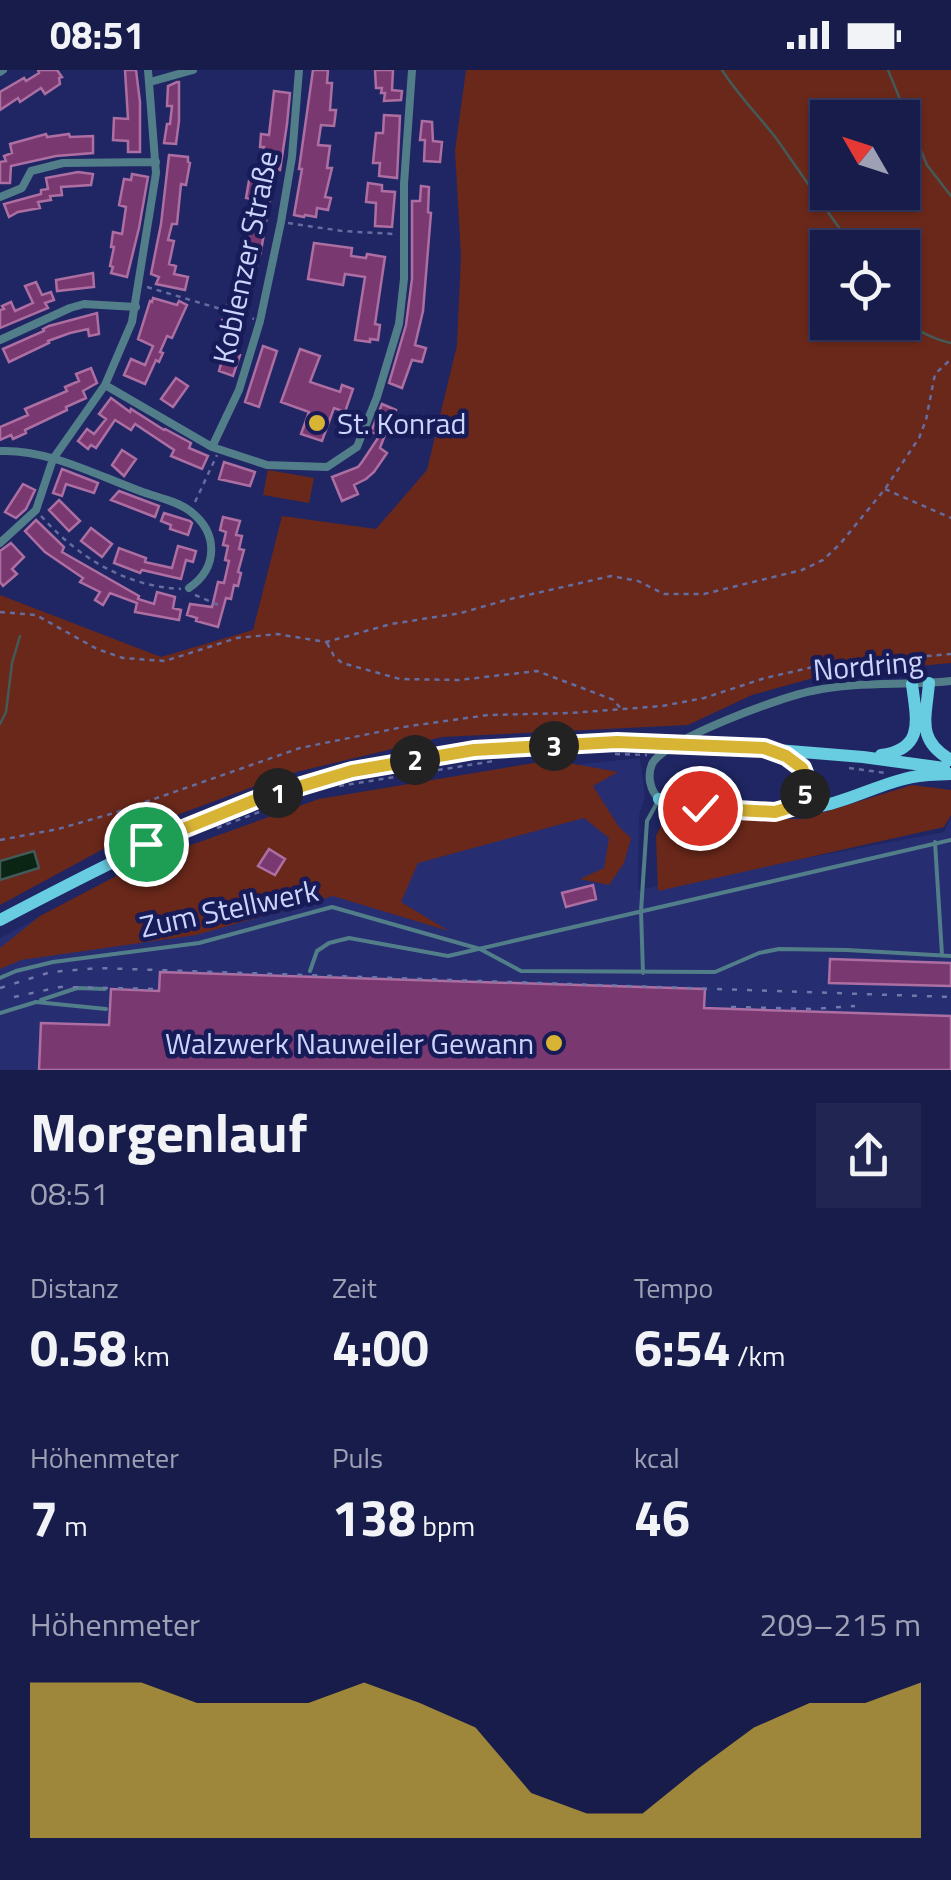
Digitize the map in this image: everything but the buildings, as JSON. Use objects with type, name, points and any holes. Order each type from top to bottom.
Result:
[{"type":"main road","points":[[863,757],[894,753],[909,744],[916,726],[912,684]]},
{"type":"main road","points":[[929,684],[928,741],[951,760]]},
{"type":"main road","points":[[0,920],[146,844],[255,800],[352,771],[474,750],[617,742],[730,746],[863,757],[951,771]]},
{"type":"main road","points":[[764,748],[798,762],[806,775],[806,793],[786,810]]},
{"type":"main road","points":[[659,799],[700,808],[804,810],[900,779],[951,771]]},
{"type":"street","points":[[0,543],[36,510],[53,459],[105,385],[132,322],[156,162],[148,70]]},
{"type":"street","points":[[150,82],[193,70]]},
{"type":"street","name":"Koblenzer Straße","points":[[216,448],[240,390],[282,222],[299,70]]},
{"type":"street","points":[[105,385],[216,448],[267,465],[327,467],[357,447],[399,324],[412,70]]},
{"type":"street","points":[[0,197],[22,188],[30,171],[63,163],[156,162]]},
{"type":"street","points":[[0,340],[84,304],[136,307]]},
{"type":"street","points":[[0,451],[53,459],[191,511],[207,532],[212,558],[200,579],[189,588]]},
{"type":"street","name":"Nordring","points":[[659,799],[650,780],[654,760],[664,750],[783,698],[812,690],[951,681]]},
{"type":"lane","points":[[643,973],[641,911],[647,821],[659,799]]},
{"type":"lane","name":"Zum Stellwerk","points":[[0,978],[16,970],[53,962],[199,943],[332,907],[480,948],[951,840]]},
{"type":"lane","points":[[935,842],[942,955]]},
{"type":"lane","points":[[310,971],[317,951],[349,938],[448,956],[480,948],[521,972],[715,972],[759,952],[779,949],[951,956]]},
{"type":"lane","points":[[0,1012],[77,988],[105,988]]},
{"type":"lane","points":[[36,1002],[106,1010]]},
{"type":"path","points":[[282,222],[342,231],[404,234]]},
{"type":"path","points":[[137,284],[260,321]]},
{"type":"path","points":[[0,612],[36,615],[98,649],[123,658],[165,661],[237,638],[278,634],[326,642],[611,576],[638,581],[664,594],[704,594],[802,570],[823,560],[885,490],[919,438],[936,374],[951,359]]},
{"type":"path","points":[[191,511],[216,448]]},
{"type":"path","points":[[885,490],[951,518]]},
{"type":"path","points":[[36,510],[70,546],[100,566],[148,583],[189,588],[197,597],[221,606]]},
{"type":"path","points":[[326,642],[342,663],[400,679],[459,680],[537,672],[614,700],[621,710]]},
{"type":"path","points":[[0,840],[58,829],[114,812],[300,748],[402,728],[488,715],[662,706],[822,665],[951,654]]},
{"type":"path","points":[[338,786],[494,761]]},
{"type":"path","points":[[846,768],[896,774],[900,779]]},
{"type":"path","points":[[211,830],[283,803]]},
{"type":"shaded area","points":[[466,70],[951,70],[951,663],[824,675],[752,695],[688,725],[442,737],[288,774],[142,828],[0,905],[0,595],[161,657],[253,630],[282,516],[376,529],[427,470],[457,345],[461,256],[455,151]]},
{"type":"shaded area","points":[[268,470],[314,478],[309,503],[263,495]]},
{"type":"shaded area","points":[[640,758],[645,796],[639,816],[638,890],[944,832],[951,818],[951,1070],[0,1070],[0,938],[141,863],[319,799],[440,779]]},
{"type":"shaded area","points":[[552,760],[618,772],[593,786],[619,827],[631,838],[624,863],[609,885],[580,879],[604,868],[609,838],[584,818],[418,863],[401,902],[449,931],[333,896],[196,935],[21,960],[0,969],[0,948],[40,916],[141,863],[319,799]]},
{"type":"shaded area","points":[[912,785],[951,790],[951,815],[944,827],[658,891],[656,836],[664,819],[802,819]]},
{"type":"shaded area","points":[[34,851],[39,868],[0,880],[0,861]]},
{"type":"waterway","points":[[722,70],[841,230]]},
{"type":"waterway","points":[[888,70],[927,165],[951,196]]},
{"type":"waterway","points":[[920,330],[951,343]]},
{"type":"waterway","points":[[0,724],[6,712],[20,636]]},
{"type":"railway","points":[[0,988],[51,972],[98,968],[951,997]]},
{"type":"railway","points":[[14,997],[60,987],[159,989]]},
{"type":"railway","points":[[731,1007],[855,1006]]},
{"type":"place","name":"St. Konrad","points":[[317,423]]},
{"type":"place","name":"Walzwerk Nauweiler Gewann","points":[[554,1043]]},
{"type":"route","points":[[146,844],[255,800],[352,771],[474,750],[617,742],[764,748],[798,762],[806,775],[806,793],[786,810],[700,808]]}]
